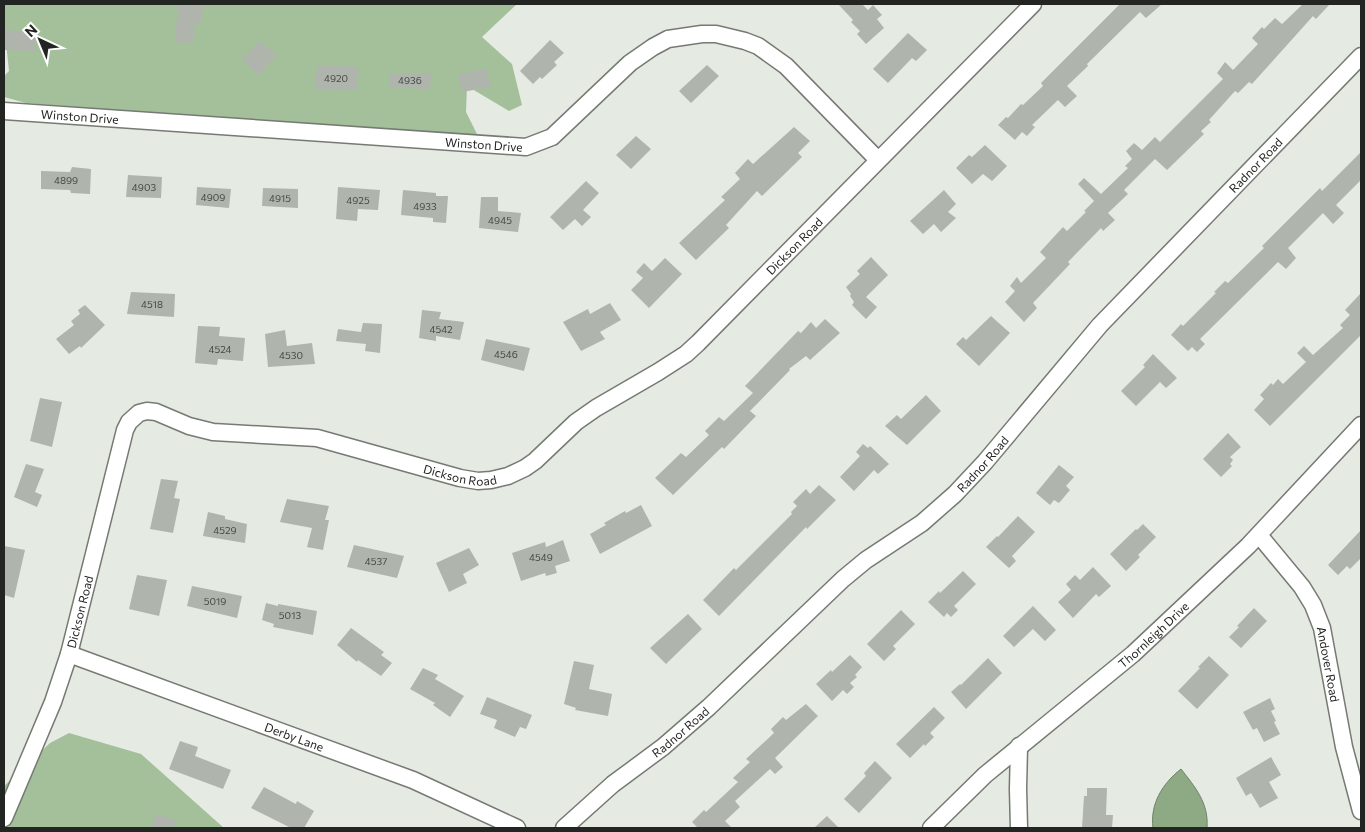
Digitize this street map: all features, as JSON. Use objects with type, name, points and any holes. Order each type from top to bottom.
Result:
[{"type":"street","name":"Dickson Road","points":[[4,818],[53,702],[69,654],[125,430],[128,422],[139,413],[147,411],[156,412],[189,426],[225,433],[317,438],[460,478],[478,481],[508,476],[535,461],[557,439],[596,408],[658,372],[698,344],[1033,4]]},
{"type":"street","name":"Winston Drive","points":[[4,111],[526,148],[552,137],[630,63],[653,47],[668,39],[716,34],[758,46],[786,66],[878,160]]},
{"type":"street","name":"Radnor Road","points":[[564,828],[613,784],[663,747],[709,707],[843,579],[866,560],[922,523],[955,494],[1100,325],[1361,56]]},
{"type":"street","name":"Thornleigh Drive","points":[[931,828],[978,782],[1019,746],[1100,683],[1133,654],[1259,535],[1361,425]]},
{"type":"street","name":"Andover Road","points":[[1259,535],[1302,587],[1313,605],[1322,628],[1344,746],[1361,806]]},
{"type":"street","name":"Derby Lane","points":[[69,654],[413,780],[516,828]]},
{"type":"street","points":[[1019,746],[1019,828]]},
{"type":"shaded area","points":[[4,4],[517,4],[482,37],[512,64],[522,105],[509,111],[467,86],[466,112],[479,138],[26,103],[4,97],[4,76],[9,71],[4,25]]},
{"type":"shaded area","points":[[69,733],[141,754],[224,828],[4,828],[4,786],[50,743]]},
{"type":"shaded area","points":[[1181,769],[1200,796],[1206,811],[1207,828],[1153,828],[1153,811],[1159,795],[1168,781]]},
{"type":"building","points":[[838,4],[862,4],[868,10],[873,5],[882,15],[877,19],[884,28],[866,44],[857,34],[860,31],[851,22],[853,20]]},
{"type":"building","points":[[1120,4],[1162,4],[1146,18],[1140,12],[1067,86],[1077,96],[1065,107],[1058,100],[1032,125],[1035,127],[1027,136],[1022,132],[1015,140],[998,125],[1043,86],[1041,83]]},
{"type":"building","points":[[1303,4],[1330,4],[1316,19],[1313,16],[1252,84],[1249,82],[1238,93],[1235,91],[1209,120],[1211,122],[1201,131],[1204,134],[1167,170],[1155,159],[1124,190],[1128,194],[1108,213],[1115,220],[1103,231],[1101,228],[1068,262],[1070,264],[1033,303],[1037,308],[1024,322],[1005,302],[1015,291],[1010,286],[1017,277],[1021,283],[1046,258],[1040,252],[1063,227],[1067,231],[1094,201],[1078,184],[1084,178],[1101,194],[1128,168],[1125,166],[1132,159],[1126,151],[1134,143],[1142,150],[1155,137],[1160,142],[1223,79],[1217,73],[1225,62],[1233,70],[1258,44],[1252,38],[1262,27],[1264,29],[1275,18],[1282,24]]},
{"type":"building","points":[[178,5],[203,6],[202,22],[195,23],[193,43],[175,42]]},
{"type":"building","points":[[4,30],[36,32],[35,51],[4,50]]},
{"type":"building","points":[[908,33],[927,50],[916,61],[912,58],[888,83],[873,69]]},
{"type":"building","points":[[550,40],[564,53],[554,62],[557,65],[542,79],[540,77],[533,84],[520,71]]},
{"type":"building","points":[[260,41],[277,56],[258,75],[242,59]]},
{"type":"building","points":[[317,65],[358,67],[357,90],[315,89]]},
{"type":"building","points":[[707,65],[719,76],[691,103],[679,91]]},
{"type":"building","points":[[486,68],[491,87],[462,92],[458,75]]},
{"type":"building","points":[[389,73],[431,74],[430,89],[389,87]]},
{"type":"building","points":[[794,127],[810,141],[798,153],[802,157],[762,196],[757,191],[726,225],[729,228],[696,260],[679,243],[725,200],[721,197],[740,179],[735,173],[748,159],[753,164]]},
{"type":"building","points":[[636,136],[651,149],[631,169],[616,155]]},
{"type":"building","points":[[985,145],[1007,166],[992,181],[983,174],[972,184],[956,168],[969,155],[972,157]]},
{"type":"building","points":[[1361,152],[1361,180],[1336,205],[1344,213],[1333,224],[1323,213],[1288,248],[1296,258],[1286,269],[1278,262],[1200,339],[1205,344],[1197,352],[1192,347],[1188,351],[1171,335],[1181,324],[1183,326],[1216,293],[1214,292],[1225,281],[1228,283],[1264,248],[1262,246],[1320,188],[1322,191]]},
{"type":"building","points":[[72,167],[91,169],[90,194],[71,193],[70,190],[41,189],[41,171],[70,172]]},
{"type":"building","points":[[128,175],[162,177],[161,198],[126,197]]},
{"type":"building","points":[[586,181],[599,193],[583,210],[591,217],[582,226],[575,219],[563,230],[550,217]]},
{"type":"building","points":[[197,187],[231,189],[229,208],[196,205]]},
{"type":"building","points":[[338,187],[380,190],[378,210],[358,209],[357,221],[336,219]]},
{"type":"building","points":[[263,188],[298,189],[298,208],[262,206]]},
{"type":"building","points":[[403,190],[436,193],[436,196],[448,196],[446,223],[433,222],[433,218],[401,215]]},
{"type":"building","points":[[944,190],[956,204],[948,212],[956,218],[941,232],[934,224],[923,234],[910,221]]},
{"type":"building","points":[[481,197],[498,197],[498,211],[521,213],[518,232],[479,228]]},
{"type":"building","points":[[871,257],[888,275],[866,297],[877,307],[866,319],[852,305],[854,302],[846,287],[860,274],[857,271]]},
{"type":"building","points":[[665,258],[682,274],[649,308],[631,290],[643,278],[636,272],[644,263],[652,271]]},
{"type":"building","points":[[131,292],[175,294],[174,317],[127,314]]},
{"type":"building","points":[[1361,293],[1361,335],[1270,426],[1254,410],[1264,399],[1260,395],[1271,383],[1273,385],[1278,379],[1283,384],[1306,362],[1297,353],[1304,346],[1313,355],[1343,328],[1340,325],[1350,315],[1345,310]]},
{"type":"building","points":[[610,303],[621,320],[600,332],[605,339],[581,351],[563,322],[588,309],[590,314]]},
{"type":"building","points":[[85,305],[105,325],[81,348],[80,346],[69,354],[56,339],[74,325],[71,321],[80,314],[78,310]]},
{"type":"building","points":[[422,310],[441,312],[439,319],[464,322],[460,340],[436,336],[436,341],[419,338]]},
{"type":"building","points":[[991,316],[1010,333],[979,366],[956,344],[963,337],[966,340]]},
{"type":"building","points":[[825,319],[840,333],[810,360],[806,356],[789,369],[750,411],[756,416],[724,449],[722,447],[673,495],[655,478],[681,453],[686,457],[709,435],[705,431],[719,417],[724,421],[753,393],[745,386],[798,331],[801,333],[811,322],[816,328]]},
{"type":"building","points":[[363,323],[382,324],[380,353],[365,351],[366,344],[336,341],[338,329],[361,332]]},
{"type":"building","points":[[198,326],[220,327],[219,336],[245,338],[243,361],[218,359],[217,365],[195,363]]},
{"type":"building","points":[[285,330],[287,346],[312,343],[315,364],[268,367],[265,334]]},
{"type":"building","points":[[486,339],[530,348],[524,371],[481,360]]},
{"type":"building","points":[[1153,354],[1177,378],[1166,388],[1160,382],[1136,406],[1121,391],[1145,367],[1143,365]]},
{"type":"building","points":[[926,395],[941,411],[907,445],[885,426],[897,415],[901,419]]},
{"type":"building","points":[[40,398],[62,402],[52,447],[30,441]]},
{"type":"building","points":[[1228,433],[1241,447],[1230,457],[1233,460],[1230,464],[1232,466],[1221,477],[1203,459]]},
{"type":"building","points":[[863,444],[868,448],[870,446],[889,464],[878,474],[874,470],[854,491],[840,477],[860,456],[856,452]]},
{"type":"building","points":[[26,464],[44,469],[35,492],[42,495],[37,507],[14,497]]},
{"type":"building","points":[[1059,465],[1074,477],[1066,486],[1070,490],[1059,503],[1054,500],[1050,505],[1036,493]]},
{"type":"building","points":[[161,479],[178,481],[174,498],[180,499],[173,533],[150,529]]},
{"type":"building","points":[[819,485],[836,500],[807,529],[806,527],[719,616],[703,600],[792,514],[791,512],[797,506],[793,502],[806,489],[810,494]]},
{"type":"building","points":[[287,499],[329,506],[325,520],[329,520],[323,550],[307,547],[312,528],[280,522]]},
{"type":"building","points":[[641,505],[652,526],[600,554],[590,534],[606,525],[604,523],[625,511],[626,513]]},
{"type":"building","points":[[208,512],[225,516],[225,519],[247,524],[245,543],[203,536]]},
{"type":"building","points":[[1018,516],[1035,532],[1012,556],[1016,561],[1009,568],[986,547]]},
{"type":"building","points":[[1143,524],[1156,537],[1138,555],[1140,557],[1126,571],[1110,554]]},
{"type":"building","points":[[1361,530],[1361,558],[1350,569],[1347,566],[1338,575],[1328,565]]},
{"type":"building","points":[[563,540],[570,561],[555,566],[557,573],[546,576],[545,573],[521,581],[512,553],[545,542],[546,547]]},
{"type":"building","points":[[354,545],[404,556],[397,578],[347,567]]},
{"type":"building","points":[[4,546],[25,550],[14,598],[4,595]]},
{"type":"building","points":[[469,548],[479,565],[463,574],[467,583],[449,592],[436,563]]},
{"type":"building","points":[[1093,567],[1111,586],[1099,597],[1096,594],[1073,618],[1058,602],[1071,590],[1066,584],[1075,575],[1080,580]]},
{"type":"building","points":[[963,571],[976,584],[954,606],[958,610],[951,617],[947,613],[944,617],[928,602]]},
{"type":"building","points":[[137,575],[167,580],[159,616],[129,609]]},
{"type":"building","points":[[192,586],[242,596],[237,618],[187,606]]},
{"type":"building","points":[[266,603],[317,611],[313,635],[273,627],[274,624],[262,620]]},
{"type":"building","points":[[1033,606],[1056,630],[1045,641],[1033,629],[1014,647],[1003,636]]},
{"type":"building","points":[[1254,608],[1267,621],[1241,648],[1229,637]]},
{"type":"building","points":[[901,610],[915,624],[893,646],[896,649],[884,661],[867,644]]},
{"type":"building","points":[[688,614],[702,629],[666,664],[650,648]]},
{"type":"building","points":[[351,628],[384,652],[381,655],[392,663],[381,676],[358,660],[357,662],[337,645]]},
{"type":"building","points":[[850,655],[862,667],[855,675],[857,677],[850,683],[854,687],[847,694],[843,690],[832,701],[816,684]]},
{"type":"building","points":[[1209,656],[1229,675],[1197,709],[1178,691]]},
{"type":"building","points":[[988,658],[1002,673],[966,709],[951,692],[961,685]]},
{"type":"building","points":[[574,661],[594,665],[589,689],[612,694],[608,716],[575,710],[576,708],[564,704]]},
{"type":"building","points":[[423,668],[438,675],[435,679],[464,696],[450,717],[433,705],[435,703],[410,689]]},
{"type":"building","points":[[487,697],[532,715],[526,729],[520,727],[515,737],[494,728],[497,720],[480,714]]},
{"type":"building","points":[[1270,698],[1275,709],[1271,711],[1276,721],[1274,722],[1280,734],[1264,742],[1257,728],[1253,730],[1243,712]]},
{"type":"building","points":[[806,704],[818,716],[775,758],[783,767],[775,774],[770,769],[735,801],[740,807],[725,821],[732,828],[698,828],[692,822],[704,810],[706,812],[738,782],[733,778],[750,762],[746,759],[774,733],[771,729],[783,717],[786,720]]},
{"type":"building","points":[[934,707],[945,718],[930,733],[934,737],[910,758],[896,744]]},
{"type":"building","points":[[180,741],[198,747],[195,756],[231,770],[223,789],[169,769]]},
{"type":"building","points":[[1271,757],[1281,775],[1269,782],[1278,798],[1260,808],[1251,793],[1246,796],[1236,778]]},
{"type":"building","points":[[875,761],[892,778],[859,813],[844,799],[866,776],[864,773]]},
{"type":"building","points":[[264,787],[296,804],[297,801],[314,811],[304,828],[291,828],[251,808]]},
{"type":"building","points":[[1087,788],[1107,788],[1106,815],[1113,815],[1112,828],[1082,828],[1084,796],[1087,796]]},
{"type":"building","points":[[156,814],[176,820],[173,828],[150,828]]},
{"type":"building","points":[[827,816],[839,828],[814,828]]}]
